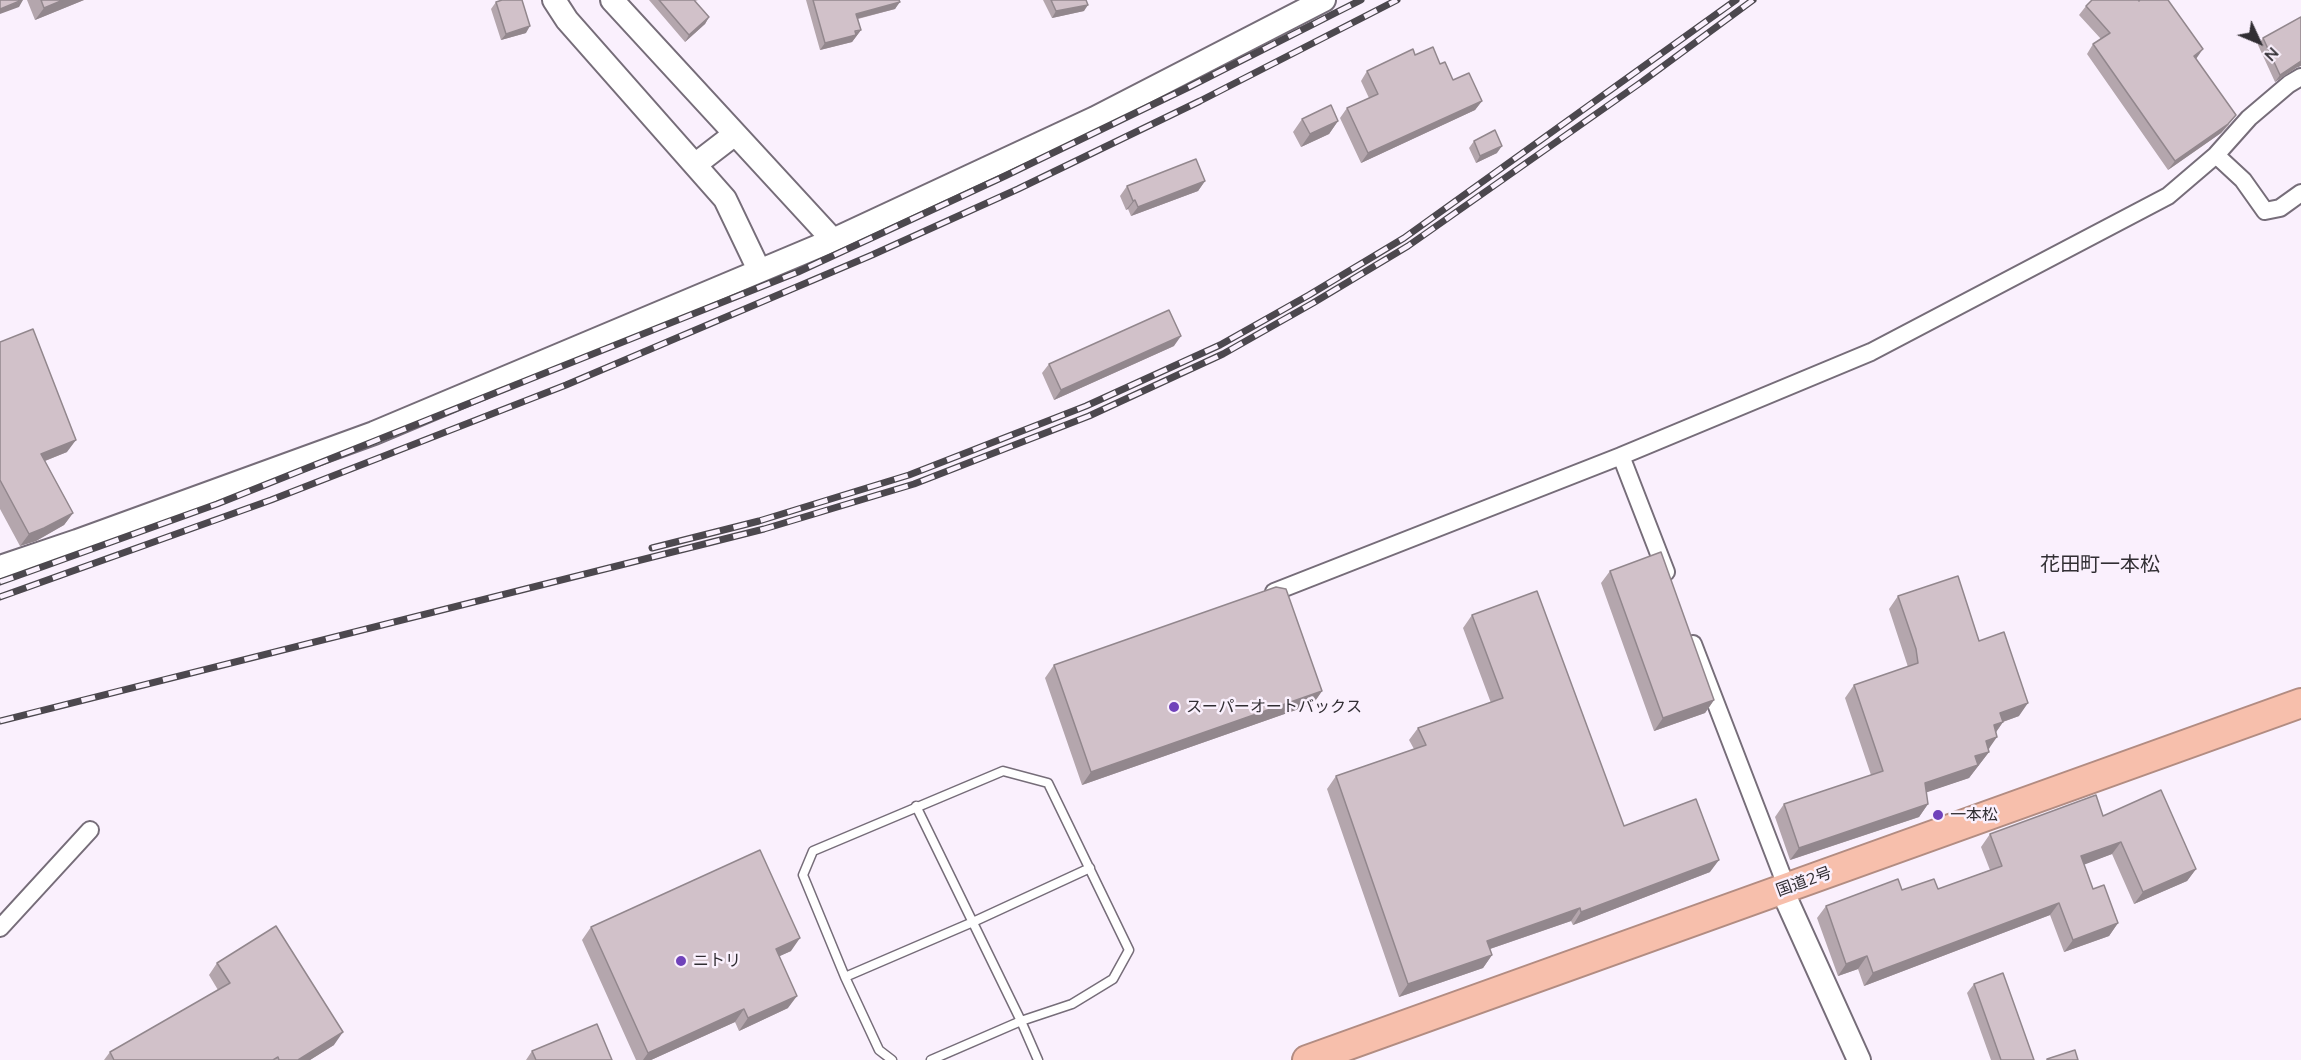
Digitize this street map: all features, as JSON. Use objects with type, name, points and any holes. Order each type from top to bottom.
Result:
[{"type":"highway","name":"国道2号","points":[[1307,1060],[2301,703]]},
{"type":"street","points":[[554,0],[567,20],[725,199],[759,270]]},
{"type":"street","points":[[612,0],[833,240]]},
{"type":"street","points":[[0,567],[374,433],[833,240],[1095,118],[1324,0]]},
{"type":"street","points":[[1274,592],[1622,456],[1872,352],[2168,196],[2216,154],[2249,118],[2289,84],[2301,77]]},
{"type":"street","points":[[696,164],[735,134]]},
{"type":"street","points":[[2216,154],[2243,180],[2265,211],[2280,208],[2301,193]]},
{"type":"street","points":[[1622,456],[1672,589]]},
{"type":"street","points":[[1689,633],[1784,889],[1859,1060]]},
{"type":"street","points":[[0,928],[90,830]]},
{"type":"lane","points":[[892,1060],[879,1050],[845,977],[803,875],[813,851],[1003,771],[1048,783],[1129,950],[1113,979],[1072,1004],[1021,1021],[931,1060]]},
{"type":"lane","points":[[916,807],[1038,1060]]},
{"type":"lane","points":[[845,977],[1090,868]]},
{"type":"building","points":[[0,0],[22,0],[0,9]]},
{"type":"building","points":[[41,0],[63,0],[44,8]]},
{"type":"building","points":[[522,0],[530,26],[506,34],[496,2]]},
{"type":"building","points":[[659,0],[694,0],[709,17],[689,35]]},
{"type":"building","points":[[813,0],[899,0],[900,2],[856,14],[861,30],[855,31],[856,35],[825,43]]},
{"type":"building","points":[[1051,0],[1086,0],[1088,5],[1056,11]]},
{"type":"building","points":[[2092,0],[2168,0],[2203,49],[2194,56],[2236,115],[2228,124],[2175,161],[2093,44],[2110,33],[2086,6]]},
{"type":"building","points":[[2301,17],[2301,61],[2280,75],[2263,38]]},
{"type":"building","points":[[1433,47],[1440,64],[1445,62],[1453,80],[1469,73],[1482,101],[1368,153],[1347,108],[1378,94],[1367,71],[1413,49],[1415,55]]},
{"type":"building","points":[[1331,105],[1338,121],[1310,134],[1302,119]]},
{"type":"building","points":[[1495,130],[1502,146],[1480,156],[1474,141]]},
{"type":"building","points":[[1196,159],[1205,181],[1138,207],[1135,200],[1133,201],[1127,186]]},
{"type":"building","points":[[1169,310],[1181,336],[1061,390],[1049,364]]},
{"type":"building","points":[[33,329],[76,440],[41,454],[73,513],[29,534],[0,480],[0,342]]},
{"type":"building","points":[[1661,552],[1714,700],[1663,718],[1610,571]]},
{"type":"building","points":[[1958,576],[1979,641],[2004,632],[2028,703],[2000,713],[2003,722],[1994,725],[1997,737],[1986,741],[1989,752],[1975,756],[1978,765],[1925,783],[1928,804],[1799,848],[1784,804],[1883,771],[1854,685],[1918,663],[1916,649],[1898,596]]},
{"type":"building","points":[[1276,587],[1286,589],[1322,691],[1091,772],[1054,665]]},
{"type":"building","points":[[1537,591],[1624,826],[1696,799],[1719,860],[1581,912],[1580,908],[1487,941],[1492,955],[1408,984],[1336,776],[1426,745],[1418,728],[1503,698],[1472,615]]},
{"type":"building","points":[[2161,790],[2196,869],[2143,892],[2121,842],[2081,856],[2093,889],[2104,885],[2118,923],[2073,940],[2059,903],[1873,973],[1867,956],[1846,964],[1826,906],[1898,879],[1902,890],[1934,879],[1938,889],[2002,866],[1990,834],[2096,795],[2103,816]]},
{"type":"building","points":[[760,850],[800,938],[776,949],[797,996],[748,1018],[744,1009],[648,1053],[591,927]]},
{"type":"building","points":[[276,926],[343,1032],[298,1060],[279,1060],[278,1057],[273,1060],[114,1060],[110,1052],[230,983],[217,963]]},
{"type":"building","points":[[2003,973],[2034,1060],[2001,1060],[1974,984]]},
{"type":"building","points":[[597,1024],[612,1060],[536,1060],[532,1051]]},
{"type":"building","points":[[2075,1050],[2078,1060],[2047,1060],[2047,1059]]},
{"type":"railway","points":[[0,582],[217,504],[798,272],[1005,176],[1361,0]]},
{"type":"railway","points":[[0,597],[271,500],[566,385],[872,255],[1018,189],[1200,101],[1397,0]]},
{"type":"railway","points":[[652,548],[759,521],[909,475],[1086,406],[1220,345],[1404,238],[1736,0]]},
{"type":"railway","points":[[0,721],[764,529],[914,484],[1089,416],[1223,354],[1408,246],[1643,81],[1753,0]]},
{"type":"place","name":"スーパーオートバックス","points":[[1174,707]]},
{"type":"place","name":"一本松","points":[[1938,815]]},
{"type":"place","name":"ニトリ","points":[[681,961]]},
{"type":"district","name":"花田町一本松","points":[[2100,565]]}]
